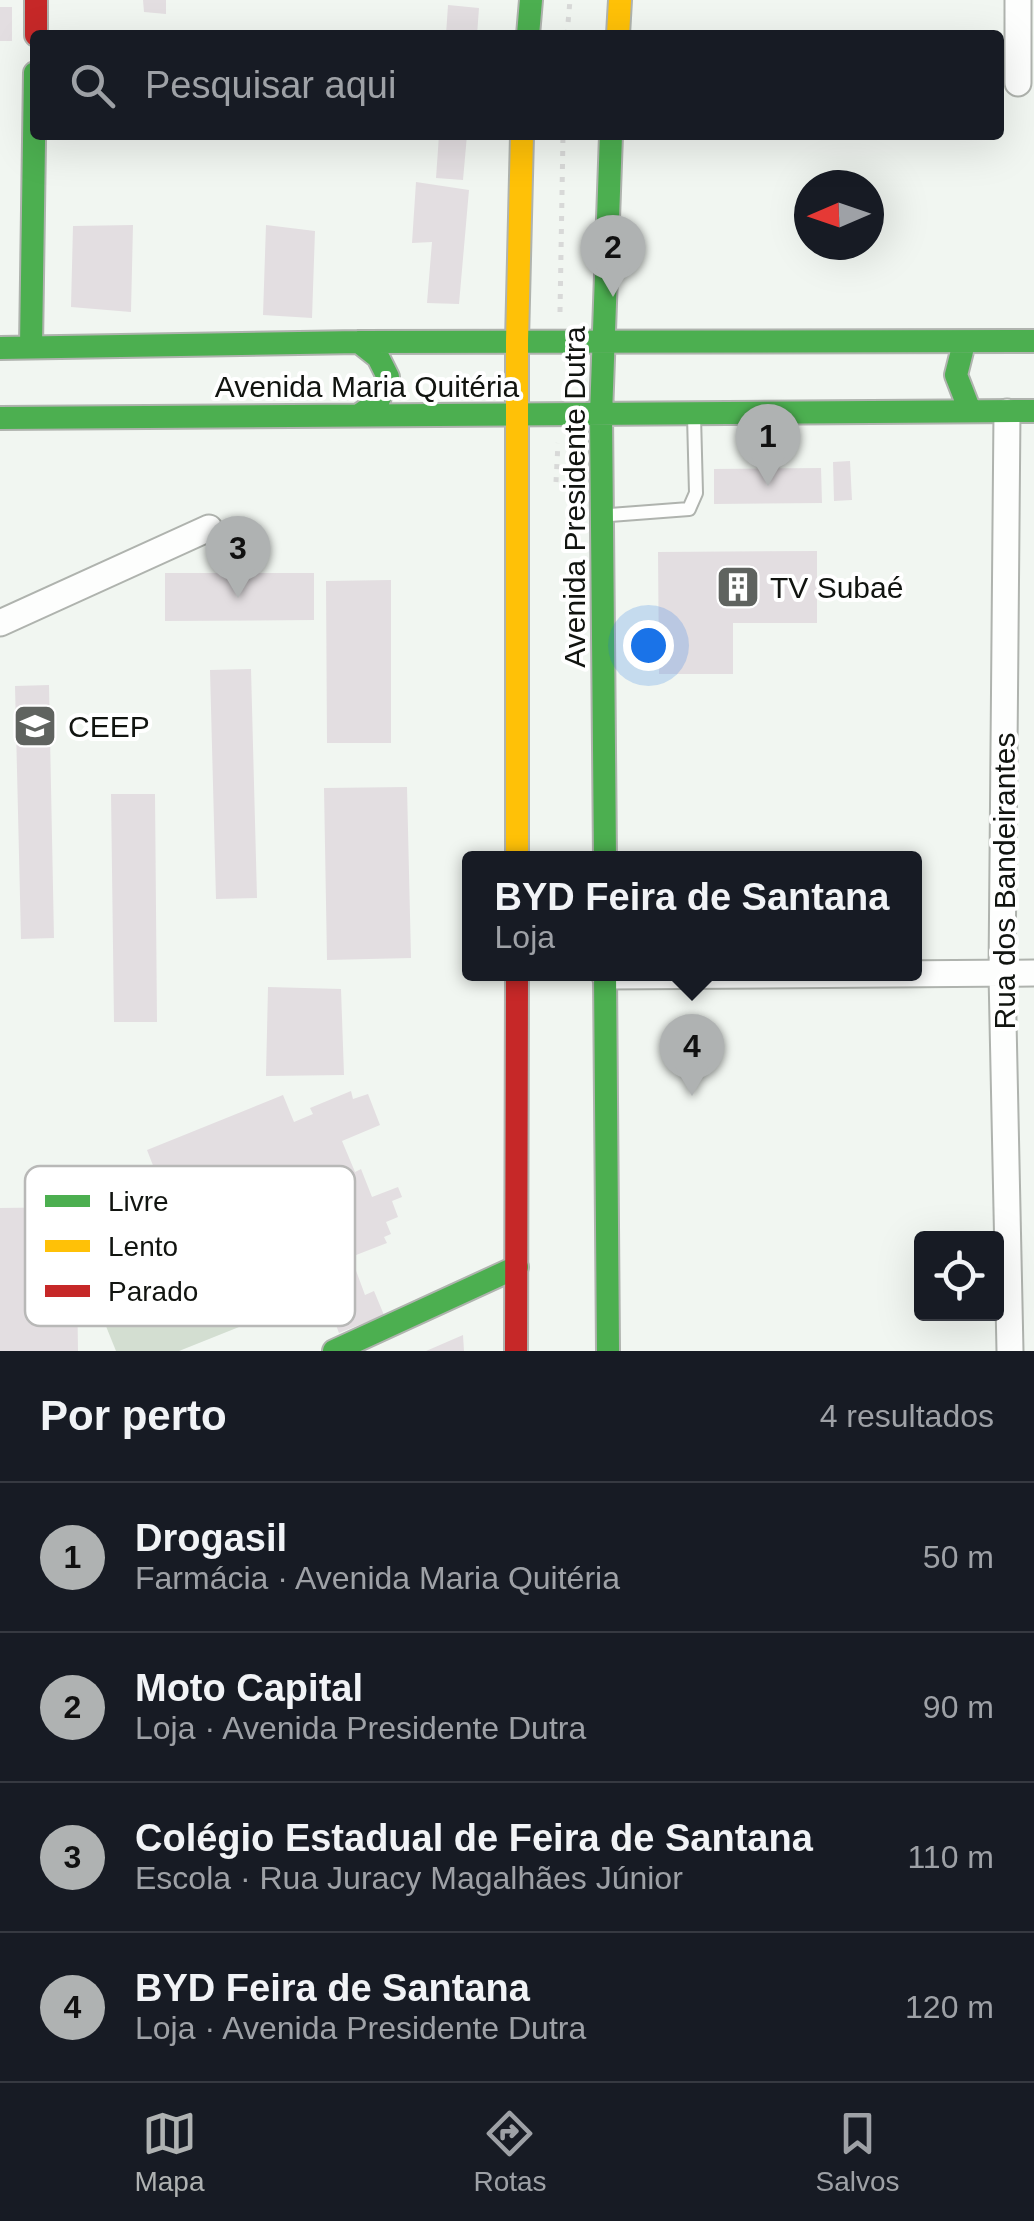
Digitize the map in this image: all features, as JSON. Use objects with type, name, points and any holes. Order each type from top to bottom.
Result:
[{"type":"main road","points":[[36,0],[36,30]]},
{"type":"main road","points":[[528,30],[531,0]]},
{"type":"main road","points":[[618,30],[620,0]]},
{"type":"main road","points":[[31,347],[34,140]]},
{"type":"main road","name":"Avenida Presidente Dutra","points":[[517,851],[517,341],[522,140]]},
{"type":"main road","name":"Avenida Presidente Dutra","points":[[604,851],[602,415],[611,140]]},
{"type":"main road","name":"Avenida Maria Quitéria","points":[[0,348],[359,342],[1034,341]]},
{"type":"main road","points":[[359,342],[378,356],[388,377],[378,402],[359,415]]},
{"type":"main road","points":[[964,342],[956,375],[970,411]]},
{"type":"main road","name":"Avenida Maria Quitéria","points":[[0,418],[1034,411]]},
{"type":"main road","points":[[516,1351],[517,981]]},
{"type":"main road","points":[[605,981],[608,1351]]},
{"type":"main road","points":[[334,1351],[517,1267]]},
{"type":"street","points":[[1017,84],[1018,0]]},
{"type":"street","name":"Rua dos Bandeirantes","points":[[1008,412],[1002,974],[1010,1351]]},
{"type":"street","points":[[0,622],[209,528]]},
{"type":"street","points":[[922,974],[1034,973]]},
{"type":"lane","points":[[602,515],[689,509],[696,493],[694,414]]},
{"type":"path","points":[[567,30],[570,0]]},
{"type":"shaded area","points":[[106,1326],[242,1326],[179,1351],[116,1351]]},
{"type":"building","points":[[143,0],[166,0],[166,14],[144,12]]},
{"type":"building","points":[[448,5],[479,8],[477,30],[446,30]]},
{"type":"building","points":[[0,7],[12,7],[12,41],[0,41]]},
{"type":"building","points":[[439,140],[467,140],[463,180],[436,178]]},
{"type":"building","points":[[416,182],[469,190],[459,304],[427,303],[432,242],[412,243]]},
{"type":"building","points":[[133,225],[131,312],[71,307],[73,226]]},
{"type":"building","points":[[266,225],[315,231],[312,318],[263,315]]},
{"type":"building","points":[[850,461],[852,500],[834,501],[833,462]]},
{"type":"building","points":[[821,468],[822,503],[714,504],[714,469]]},
{"type":"building","name":"TV Subaé","points":[[817,551],[817,623],[733,623],[733,674],[659,674],[658,552]]},
{"type":"building","points":[[165,573],[314,573],[314,620],[165,621]]},
{"type":"building","points":[[391,580],[391,743],[327,743],[326,581]]},
{"type":"building","points":[[251,669],[257,898],[216,899],[210,670]]},
{"type":"building","points":[[49,685],[54,938],[21,939],[15,686]]},
{"type":"building","points":[[407,787],[411,958],[327,960],[324,788]]},
{"type":"building","points":[[111,794],[155,794],[157,1022],[114,1022]]},
{"type":"building","points":[[268,987],[341,989],[344,1075],[266,1076]]},
{"type":"building","points":[[351,1091],[353,1099],[368,1094],[380,1125],[342,1141],[352,1166],[153,1166],[147,1150],[283,1095],[294,1122],[313,1114],[310,1108]]},
{"type":"building","points":[[361,1169],[372,1197],[398,1187],[402,1197],[392,1201],[398,1217],[386,1222],[391,1234],[384,1237],[387,1243],[355,1255],[355,1172]]},
{"type":"building","points":[[0,1208],[25,1208],[25,1326],[78,1326],[78,1351],[0,1351]]},
{"type":"building","points":[[355,1268],[365,1295],[374,1291],[384,1315],[339,1333],[336,1326],[355,1326]]},
{"type":"building","points":[[463,1335],[464,1351],[426,1351]]},
{"type":"traffic: fast","points":[[528,30],[531,0]]},
{"type":"traffic: fast","points":[[31,347],[34,140]]},
{"type":"traffic: fast","points":[[605,851],[601,415],[611,140]]},
{"type":"traffic: fast","points":[[0,348],[359,342],[1034,341]]},
{"type":"traffic: fast","points":[[359,342],[378,357],[388,377],[378,402],[359,415]]},
{"type":"traffic: fast","points":[[964,343],[956,375],[970,411]]},
{"type":"traffic: fast","points":[[0,418],[1034,411]]},
{"type":"traffic: fast","points":[[605,981],[608,1351]]},
{"type":"traffic: fast","points":[[334,1351],[517,1267]]},
{"type":"traffic: slow","points":[[618,30],[620,0]]},
{"type":"traffic: slow","points":[[517,851],[517,341],[522,140]]},
{"type":"traffic: jam","points":[[36,0],[36,30]]},
{"type":"traffic: jam","points":[[516,1351],[517,981]]},
{"type":"place","name":"Moto Capital","points":[[613,297]]},
{"type":"place","name":"Drogasil","points":[[768,486]]},
{"type":"place","name":"TV Subaé","points":[[738,587]]},
{"type":"place","name":"Colégio Estadual de Feira de Santana","points":[[238,598]]},
{"type":"place","name":"CEEP","points":[[35,726]]},
{"type":"place","name":"BYD Feira de Santana","points":[[692,1096]]}]
